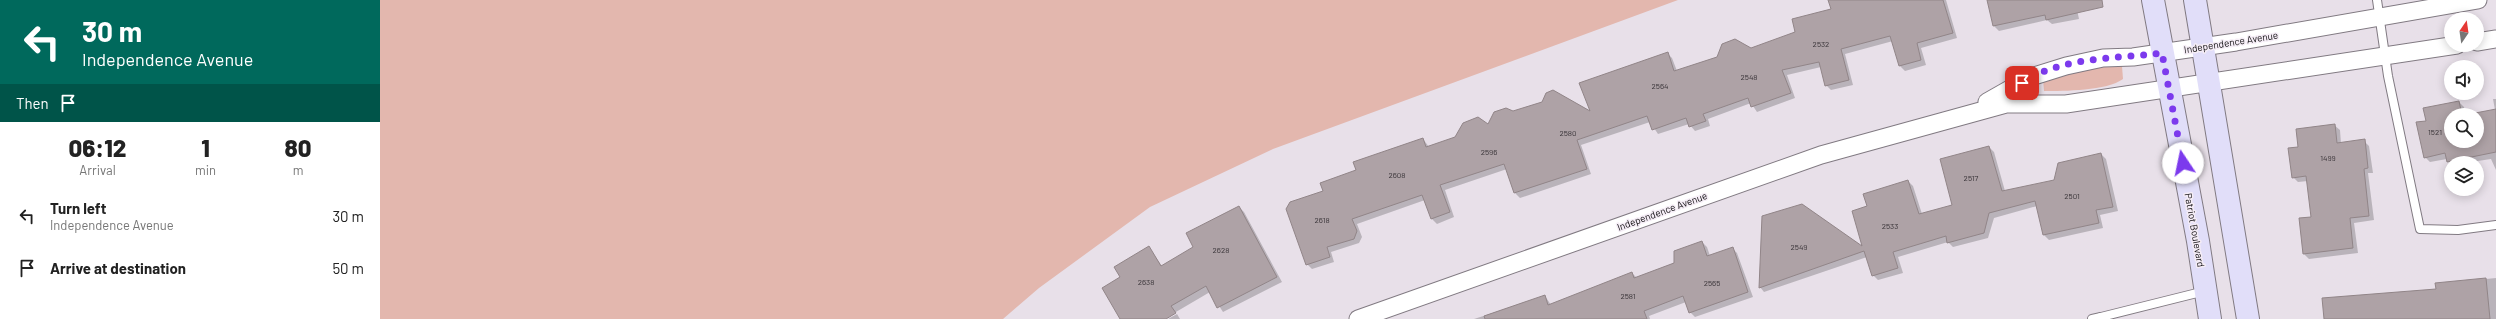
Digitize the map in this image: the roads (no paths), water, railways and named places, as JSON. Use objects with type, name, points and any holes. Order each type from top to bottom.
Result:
[{"type":"main road","name":"Patriot Boulevard","points":[[2153,0],[2210,319]]},
{"type":"main road","points":[[2195,0],[2248,319]]},
{"type":"street","name":"Independence Avenue","points":[[1970,113],[2031,77],[2046,71],[2103,58],[2162,53],[2203,47],[2380,18],[2478,0]]},
{"type":"street","points":[[2484,41],[2496,39]]},
{"type":"street","name":"Independence Avenue","points":[[1358,319],[1821,155],[1970,113],[2006,104],[2066,104],[2444,47]]},
{"type":"lane","points":[[2377,0],[2385,56],[2420,229],[2458,230],[2496,225]]},
{"type":"lane","points":[[2092,319],[2205,291]]}]
